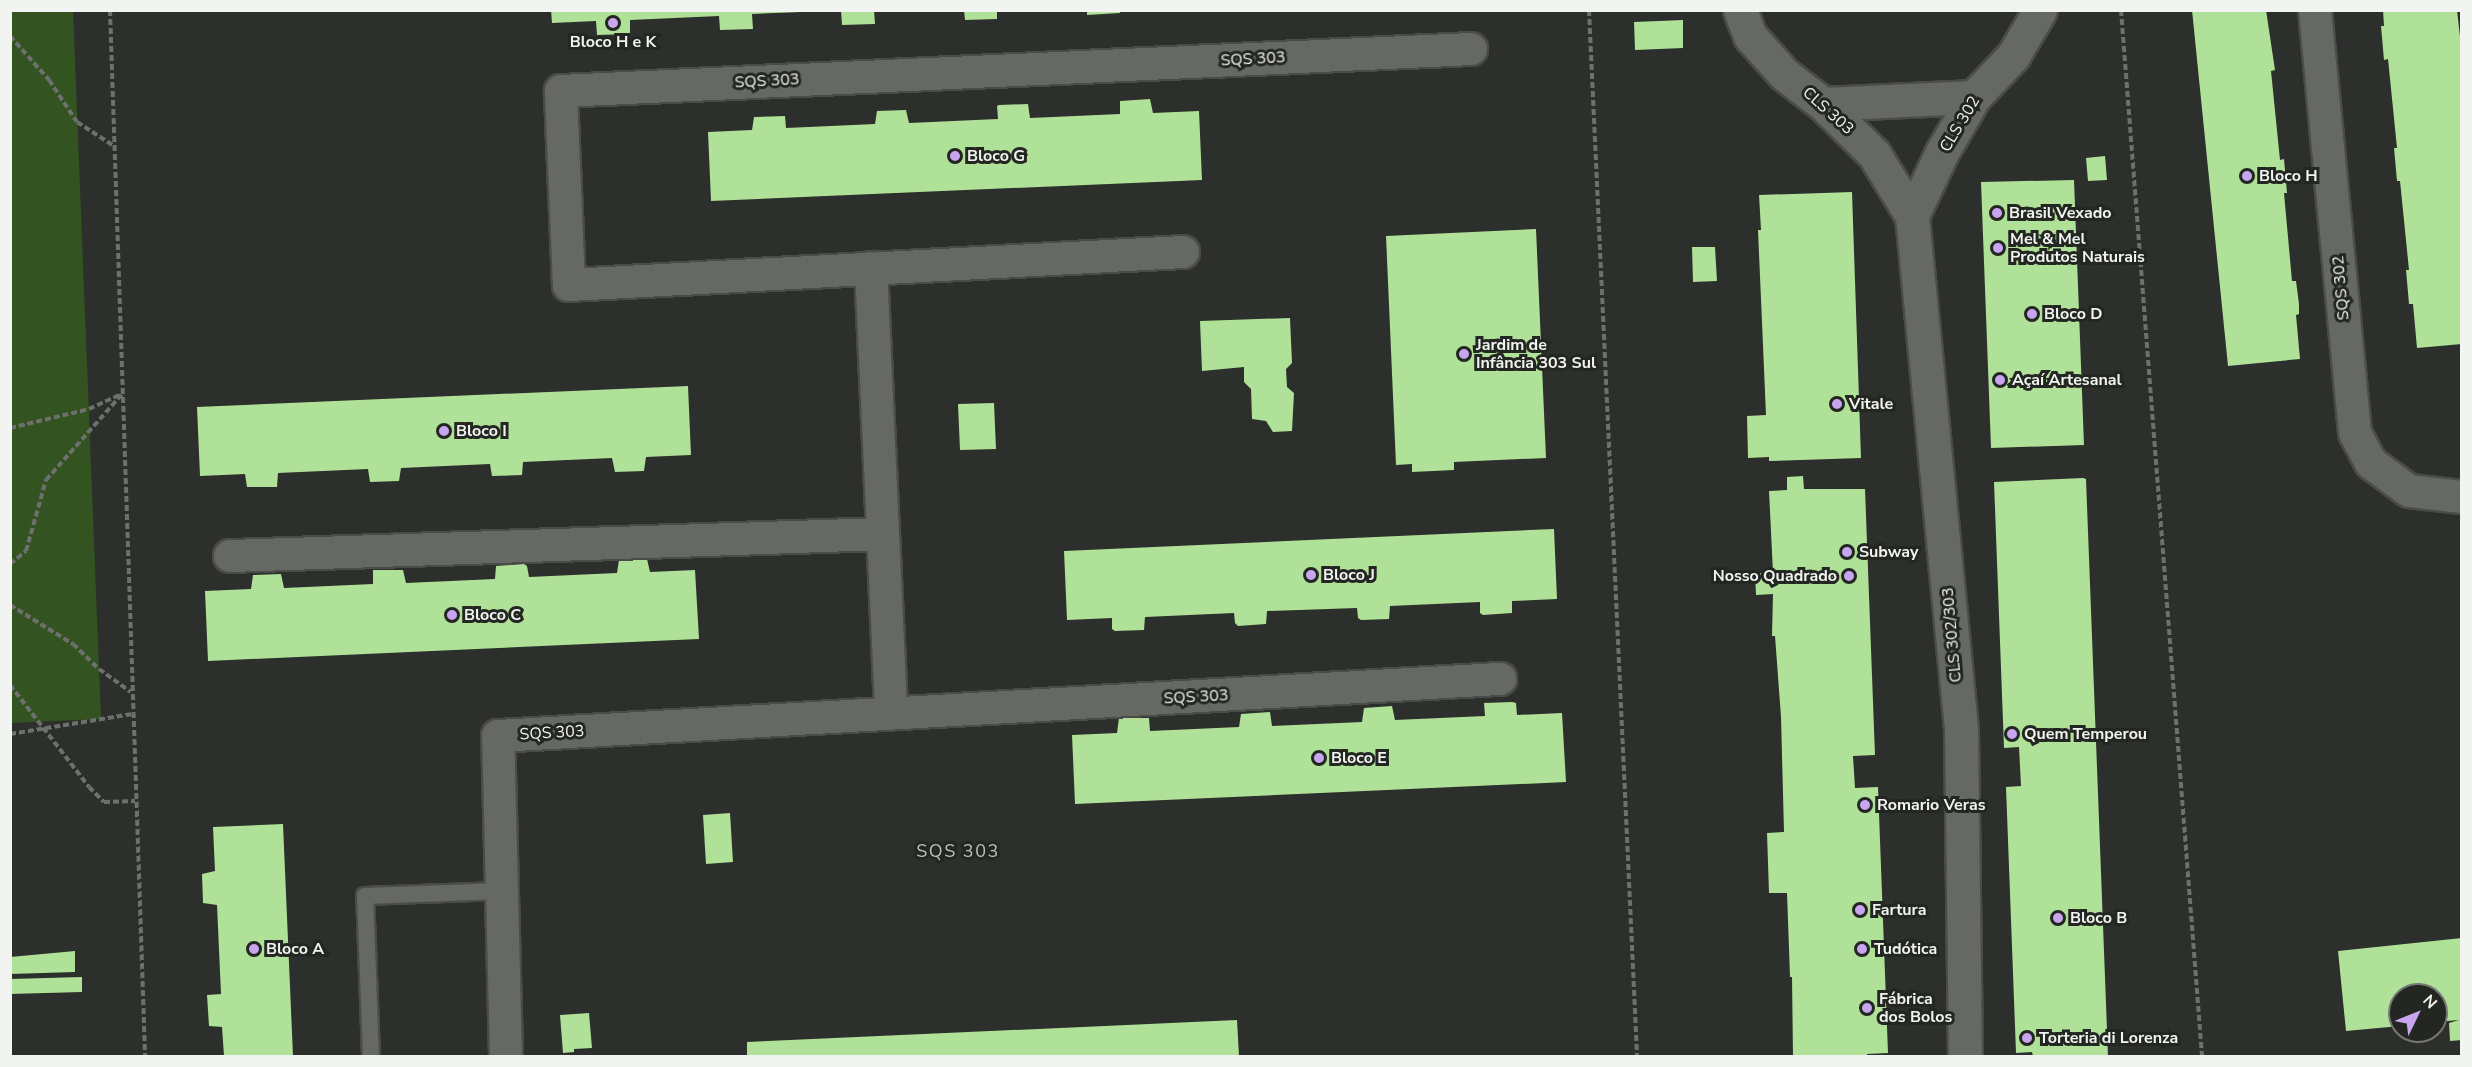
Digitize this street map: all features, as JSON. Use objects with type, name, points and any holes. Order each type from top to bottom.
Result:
[{"type":"street","name":"CLS 303","points":[[1740,10],[1750,36],[1784,74],[1823,104],[1874,154],[1912,216]]},
{"type":"street","name":"CLS 302","points":[[1912,216],[1942,152],[1974,97],[2013,56],[2040,10]]},
{"type":"street","name":"SQS 302","points":[[2315,10],[2355,433],[2371,464],[2409,491],[2462,497]]},
{"type":"street","name":"SQS 303","points":[[1183,252],[569,285],[561,91],[1471,49]]},
{"type":"street","points":[[1823,104],[1974,97]]},
{"type":"street","name":"CLS 302/303","points":[[1912,216],[1960,729],[1965,1056]]},
{"type":"street","points":[[871,268],[891,714]]},
{"type":"street","points":[[230,556],[883,534]]},
{"type":"street","name":"SQS 303","points":[[506,1056],[498,736],[1500,679]]},
{"type":"lane","points":[[371,1056],[365,896],[502,891]]},
{"type":"path","points":[[110,10],[144,1056]]},
{"type":"path","points":[[1589,10],[1637,1056]]},
{"type":"path","points":[[2121,10],[2202,1056]]},
{"type":"path","points":[[10,36],[49,80],[78,122],[114,146]]},
{"type":"path","points":[[10,428],[89,409],[122,394]]},
{"type":"path","points":[[10,564],[26,551],[46,480],[122,394]]},
{"type":"path","points":[[10,604],[73,644],[99,669],[131,693]]},
{"type":"path","points":[[10,685],[89,787],[104,802],[135,801]]},
{"type":"path","points":[[10,734],[132,714]]},
{"type":"green space","points":[[10,11],[73,11],[101,719],[11,723]]},
{"type":"building","name":"Bloco H e K","points":[[551,10],[801,10],[801,12],[752,14],[753,29],[720,30],[719,16],[630,20],[630,34],[597,35],[596,21],[552,23]]},
{"type":"building","points":[[841,10],[874,10],[875,24],[842,25]]},
{"type":"building","points":[[964,10],[997,10],[997,19],[965,20]]},
{"type":"building","points":[[1087,10],[1120,10],[1120,13],[1087,15]]},
{"type":"building","name":"Bloco H","points":[[2192,10],[2266,10],[2275,70],[2271,71],[2280,160],[2284,159],[2287,193],[2284,193],[2292,281],[2296,281],[2299,304],[2299,314],[2296,315],[2300,359],[2228,366]]},
{"type":"building","points":[[2383,10],[2457,10],[2462,54],[2462,344],[2417,348],[2413,304],[2409,304],[2406,270],[2409,270],[2400,181],[2397,181],[2394,148],[2397,148],[2388,59],[2384,60],[2381,26],[2384,26]]},
{"type":"building","points":[[1683,20],[1683,48],[1635,50],[1634,22]]},
{"type":"building","name":"Bloco G","points":[[1150,99],[1153,113],[1199,111],[1202,180],[711,201],[708,132],[752,130],[754,117],[785,116],[786,128],[875,124],[877,111],[906,110],[909,123],[998,119],[997,106],[999,105],[1028,104],[1030,118],[1120,114],[1120,101]]},
{"type":"building","points":[[2105,156],[2107,180],[2088,181],[2086,158]]},
{"type":"building","name":"Bloco D","points":[[2074,180],[2084,445],[1991,448],[1981,182]]},
{"type":"building","points":[[1852,192],[1861,458],[1769,461],[1769,457],[1748,458],[1747,416],[1766,415],[1758,230],[1761,230],[1759,195]]},
{"type":"building","name":"Jardim de Infância 303 Sul","points":[[1536,229],[1546,458],[1454,462],[1454,470],[1412,472],[1412,464],[1396,465],[1386,236]]},
{"type":"building","points":[[1692,247],[1715,247],[1717,281],[1693,282]]},
{"type":"building","points":[[1290,318],[1292,363],[1286,369],[1287,387],[1294,393],[1292,431],[1273,432],[1266,421],[1252,419],[1251,389],[1244,382],[1244,367],[1202,371],[1200,321]]},
{"type":"building","name":"Bloco I","points":[[688,386],[691,455],[646,457],[644,471],[615,472],[612,458],[523,462],[522,475],[492,476],[490,464],[401,468],[399,481],[370,482],[368,469],[278,473],[277,487],[247,487],[245,474],[200,476],[197,407]]},
{"type":"building","points":[[994,403],[996,449],[960,450],[958,404]]},
{"type":"building","points":[[1803,476],[1804,489],[1865,489],[1875,755],[1853,756],[1855,788],[1878,787],[1888,1053],[1867,1054],[1867,1056],[1793,1056],[1792,977],[1790,977],[1787,893],[1769,893],[1767,833],[1784,832],[1781,717],[1775,636],[1772,636],[1773,594],[1756,595],[1755,573],[1773,573],[1769,491],[1787,490],[1787,477]]},
{"type":"building","points":[[2086,479],[2108,1056],[2033,1056],[2032,1052],[2016,1053],[2006,787],[2021,786],[2019,747],[2004,748],[1994,482]]},
{"type":"building","name":"Bloco J","points":[[1554,529],[1557,599],[1512,601],[1512,613],[1483,615],[1480,613],[1480,602],[1390,606],[1389,619],[1361,620],[1358,618],[1357,608],[1267,611],[1266,624],[1238,626],[1235,623],[1234,613],[1145,617],[1144,630],[1115,631],[1112,629],[1112,618],[1067,620],[1064,551]]},
{"type":"building","name":"Bloco C","points":[[647,559],[650,572],[695,570],[699,639],[208,661],[205,591],[251,589],[253,575],[281,574],[284,588],[373,584],[373,570],[403,570],[406,583],[495,579],[496,566],[524,564],[527,566],[529,577],[617,573],[619,560]]},
{"type":"building","name":"Bloco E","points":[[1484,703],[1516,703],[1517,715],[1562,713],[1566,782],[1075,804],[1072,735],[1117,733],[1119,718],[1149,718],[1150,731],[1239,727],[1241,714],[1270,712],[1272,726],[1362,722],[1364,708],[1392,706],[1395,720],[1485,716]]},
{"type":"building","points":[[730,813],[733,862],[706,864],[703,815]]},
{"type":"building","name":"Bloco A","points":[[283,824],[293,1056],[224,1056],[222,1027],[209,1026],[207,995],[221,994],[217,905],[203,903],[202,874],[215,871],[213,827]]},
{"type":"building","points":[[2462,938],[2462,1040],[2450,1041],[2449,1023],[2459,1020],[2448,1021],[2448,983],[2388,983],[2388,1027],[2346,1031],[2338,951]]},
{"type":"building","points":[[75,951],[75,972],[10,974],[10,957]]},
{"type":"building","points":[[82,977],[82,992],[10,994],[10,979]]},
{"type":"building","points":[[589,1013],[592,1048],[574,1049],[574,1052],[563,1053],[560,1015]]},
{"type":"building","points":[[1237,1020],[1239,1056],[747,1056],[747,1042]]},
{"type":"place","name":"Bloco H e K","points":[[613,23]]},
{"type":"place","name":"Bloco G","points":[[955,156]]},
{"type":"place","name":"Bloco H","points":[[2247,176]]},
{"type":"place","name":"Brasil Vexado","points":[[1997,213]]},
{"type":"place","name":"Mel & Mel Produtos Naturais","points":[[1998,248]]},
{"type":"place","name":"Bloco D","points":[[2032,314]]},
{"type":"place","name":"Jardim de Infância 303 Sul","points":[[1464,354]]},
{"type":"place","name":"Açaí Artesanal","points":[[2000,380]]},
{"type":"place","name":"Vitale","points":[[1837,404]]},
{"type":"place","name":"Bloco I","points":[[444,431]]},
{"type":"place","name":"Subway","points":[[1847,552]]},
{"type":"place","name":"Bloco J","points":[[1311,575]]},
{"type":"place","name":"Nosso Quadrado","points":[[1849,576]]},
{"type":"place","name":"Bloco C","points":[[452,615]]},
{"type":"place","name":"Quem Temperou","points":[[2012,734]]},
{"type":"place","name":"Bloco E","points":[[1319,758]]},
{"type":"place","name":"Romario Veras","points":[[1865,805]]},
{"type":"place","name":"Fartura","points":[[1860,910]]},
{"type":"place","name":"Bloco B","points":[[2058,918]]},
{"type":"place","name":"Bloco A","points":[[254,949]]},
{"type":"place","name":"Tudótica","points":[[1862,949]]},
{"type":"place","name":"Fábrica dos Bolos","points":[[1867,1008]]},
{"type":"place","name":"Torteria di Lorenza","points":[[2027,1038]]},
{"type":"district","name":"SQS 303","points":[[958,851]]}]
